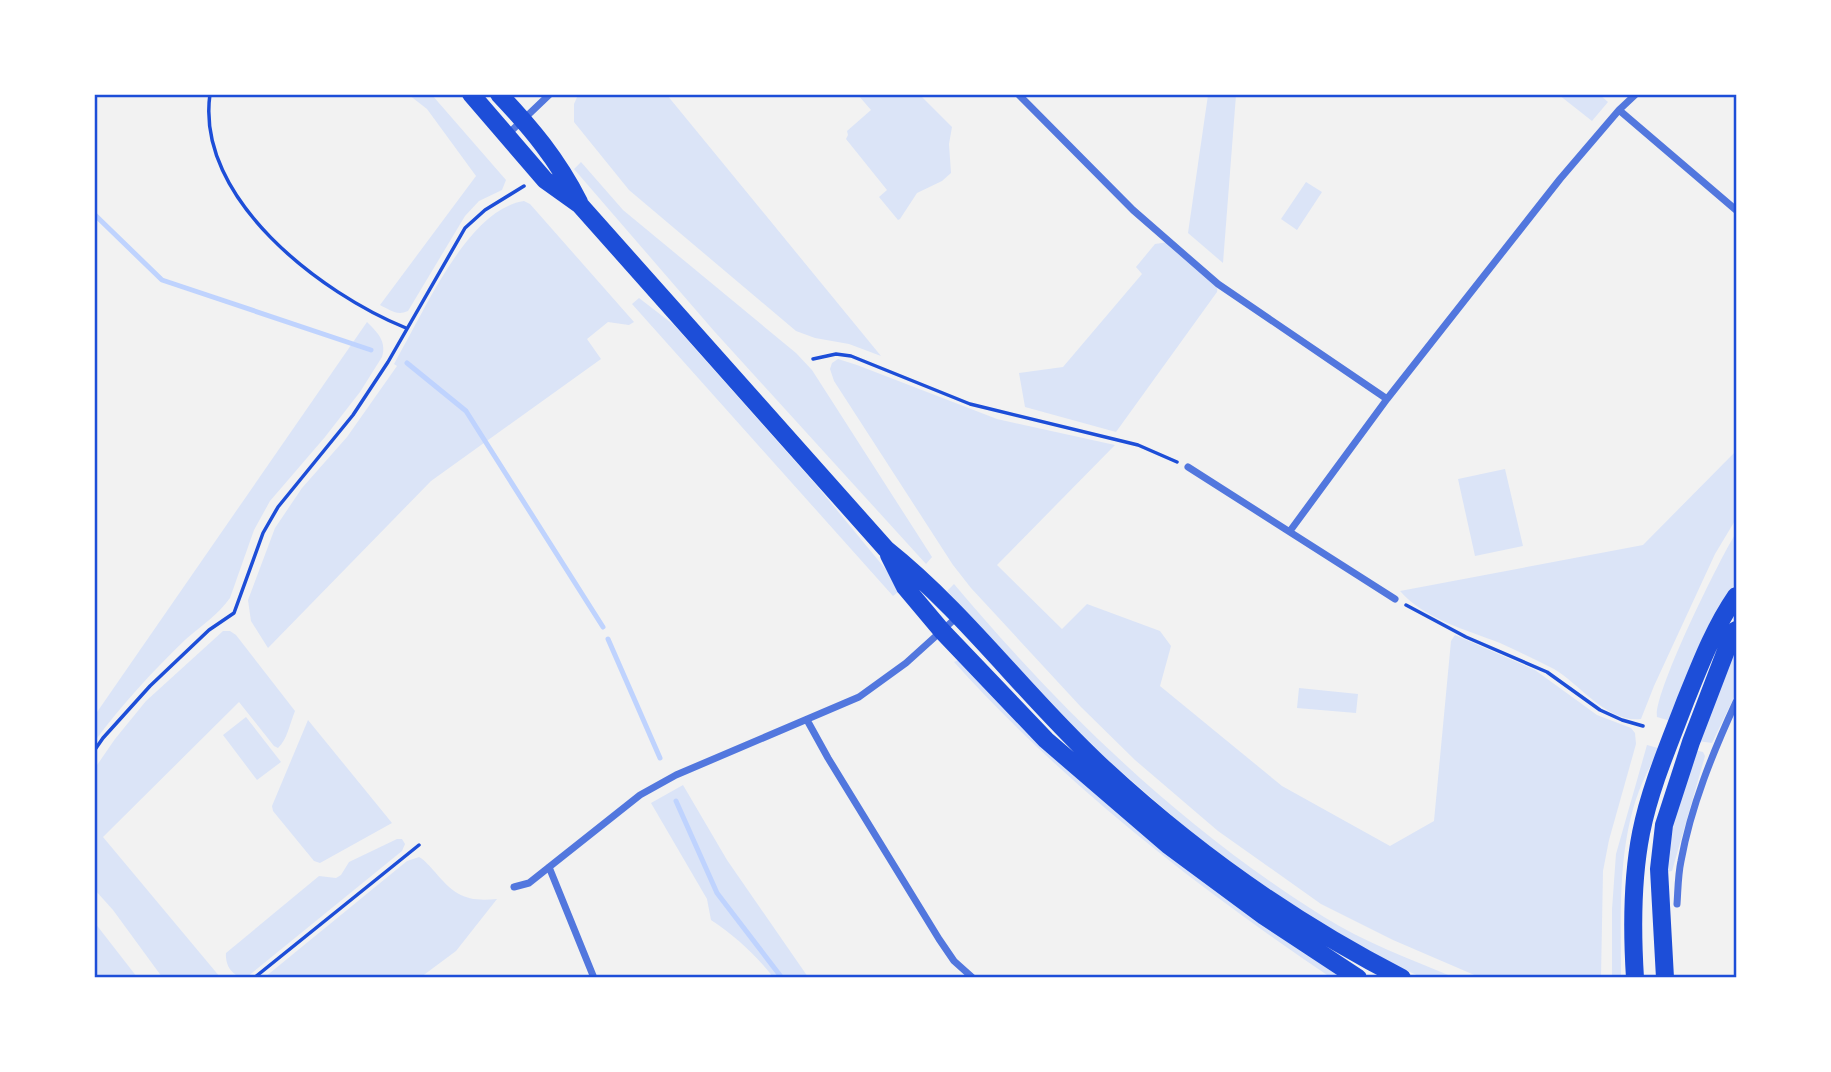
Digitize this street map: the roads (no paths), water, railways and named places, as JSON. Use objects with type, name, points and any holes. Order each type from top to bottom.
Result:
[{"type":"main road","points":[[471,94],[545,180],[580,205],[886,549],[922,578],[1098,763],[1181,834],[1267,900],[1402,978]]},
{"type":"main road","points":[[499,94],[562,169],[580,205]]},
{"type":"main road","points":[[886,549],[905,587],[942,631],[1046,740],[1168,845],[1264,916],[1358,978]]},
{"type":"main road","points":[[1635,978],[1637,863],[1641,833],[1680,715],[1709,645],[1735,602]]},
{"type":"main road","points":[[1665,978],[1659,869],[1664,824],[1691,743],[1727,648],[1737,630]]},
{"type":"street","points":[[507,135],[551,94]]},
{"type":"street","points":[[1017,94],[1133,210],[1218,284],[1387,399]]},
{"type":"street","points":[[1290,531],[1387,399],[1560,179],[1636,94]]},
{"type":"street","points":[[1619,110],[1737,211]]},
{"type":"street","points":[[1188,467],[1395,599]]},
{"type":"street","points":[[514,887],[529,883],[640,795],[676,775],[859,697],[883,681],[958,616]]},
{"type":"street","points":[[1677,904],[1680,862],[1700,794],[1714,750],[1737,702]]},
{"type":"street","points":[[807,720],[939,939],[954,961],[973,978]]},
{"type":"street","points":[[549,867],[594,978]]},
{"type":"waterway","points":[[94,214],[162,280],[371,350]]},
{"type":"waterway","points":[[407,363],[466,411],[603,627]]},
{"type":"waterway","points":[[608,639],[660,758]]},
{"type":"waterway","points":[[676,801],[717,893],[782,978]]}]
